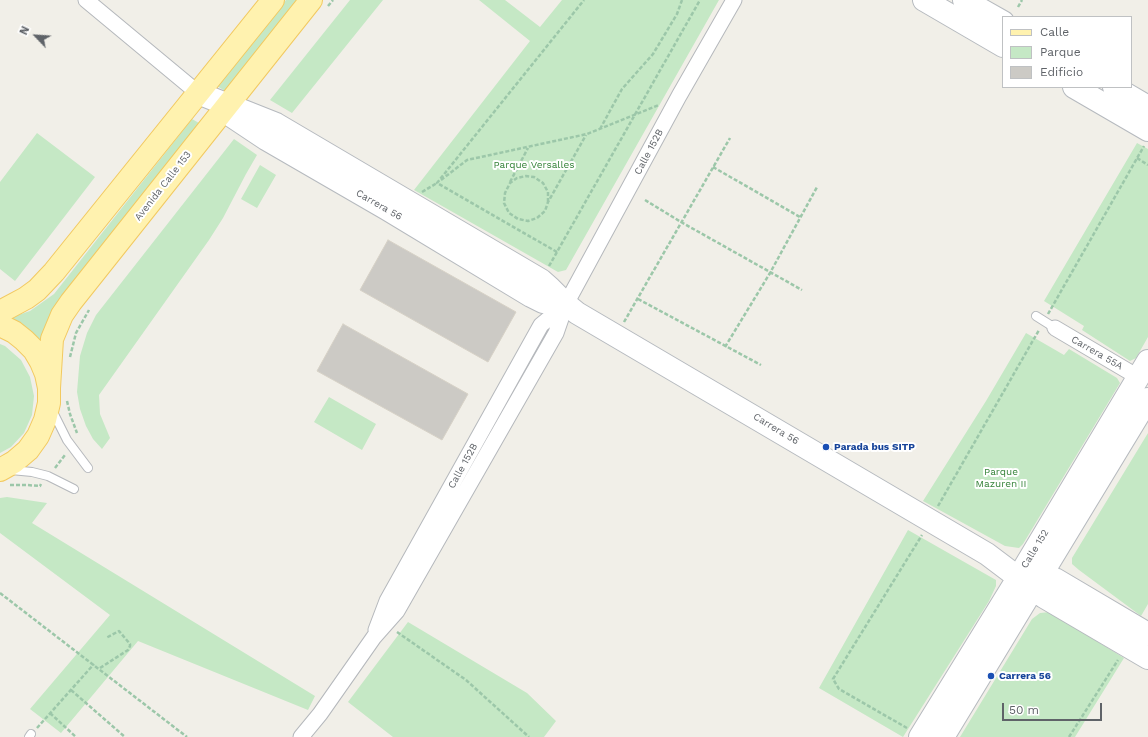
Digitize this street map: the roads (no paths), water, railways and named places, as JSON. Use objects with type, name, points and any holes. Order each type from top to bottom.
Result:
[{"type":"main road","points":[[0,312],[13,306],[37,290],[54,272],[273,0]]},
{"type":"main road","name":"Avenida Calle 153","points":[[2,475],[28,450],[38,436],[45,420],[54,395],[52,340],[62,315],[311,0]]},
{"type":"main road","points":[[0,325],[14,332],[34,350],[41,362],[54,395]]},
{"type":"street","name":"Carrera 56","points":[[86,0],[198,93],[225,107],[276,124],[541,280],[566,304],[584,317],[930,521],[1029,577],[1055,579],[1148,634]]},
{"type":"street","name":"Calle 152B","points":[[301,737],[338,690],[374,637],[397,611],[556,333],[566,304],[679,96],[734,0]]},
{"type":"street","points":[[924,0],[1002,45]]},
{"type":"street","points":[[964,0],[1002,21]]},
{"type":"street","points":[[1075,88],[1146,137]]},
{"type":"street","points":[[1116,88],[1148,106]]},
{"type":"street","name":"Carrera 56","points":[[225,107],[266,139],[387,209],[531,296],[543,302],[566,304]]},
{"type":"street","name":"Calle 152B","points":[[374,637],[387,601],[541,325],[566,304]]},
{"type":"street","name":"Carrera 55A","points":[[1050,325],[1143,369]]},
{"type":"street","name":"Calle 152","points":[[943,737],[1143,369]]},
{"type":"street","name":"Calle 152","points":[[916,734],[1029,577],[1148,399]]},
{"type":"street","name":"Carrera 56","points":[[1029,577],[1044,597],[1148,658]]},
{"type":"lane","points":[[1036,316],[1050,325]]},
{"type":"lane","points":[[54,395],[59,426],[67,440],[88,468]]},
{"type":"lane","points":[[2,475],[15,470],[32,472],[48,476],[74,489]]},
{"type":"place","name":"Parada bus SITP","points":[[826,447]]},
{"type":"place","name":"Carrera 56","points":[[991,676]]},
{"type":"park label","name":"Parque Versalles","points":[[534,165]]},
{"type":"park label","name":"Parque Mazuren II","points":[[1001,478]]}]
